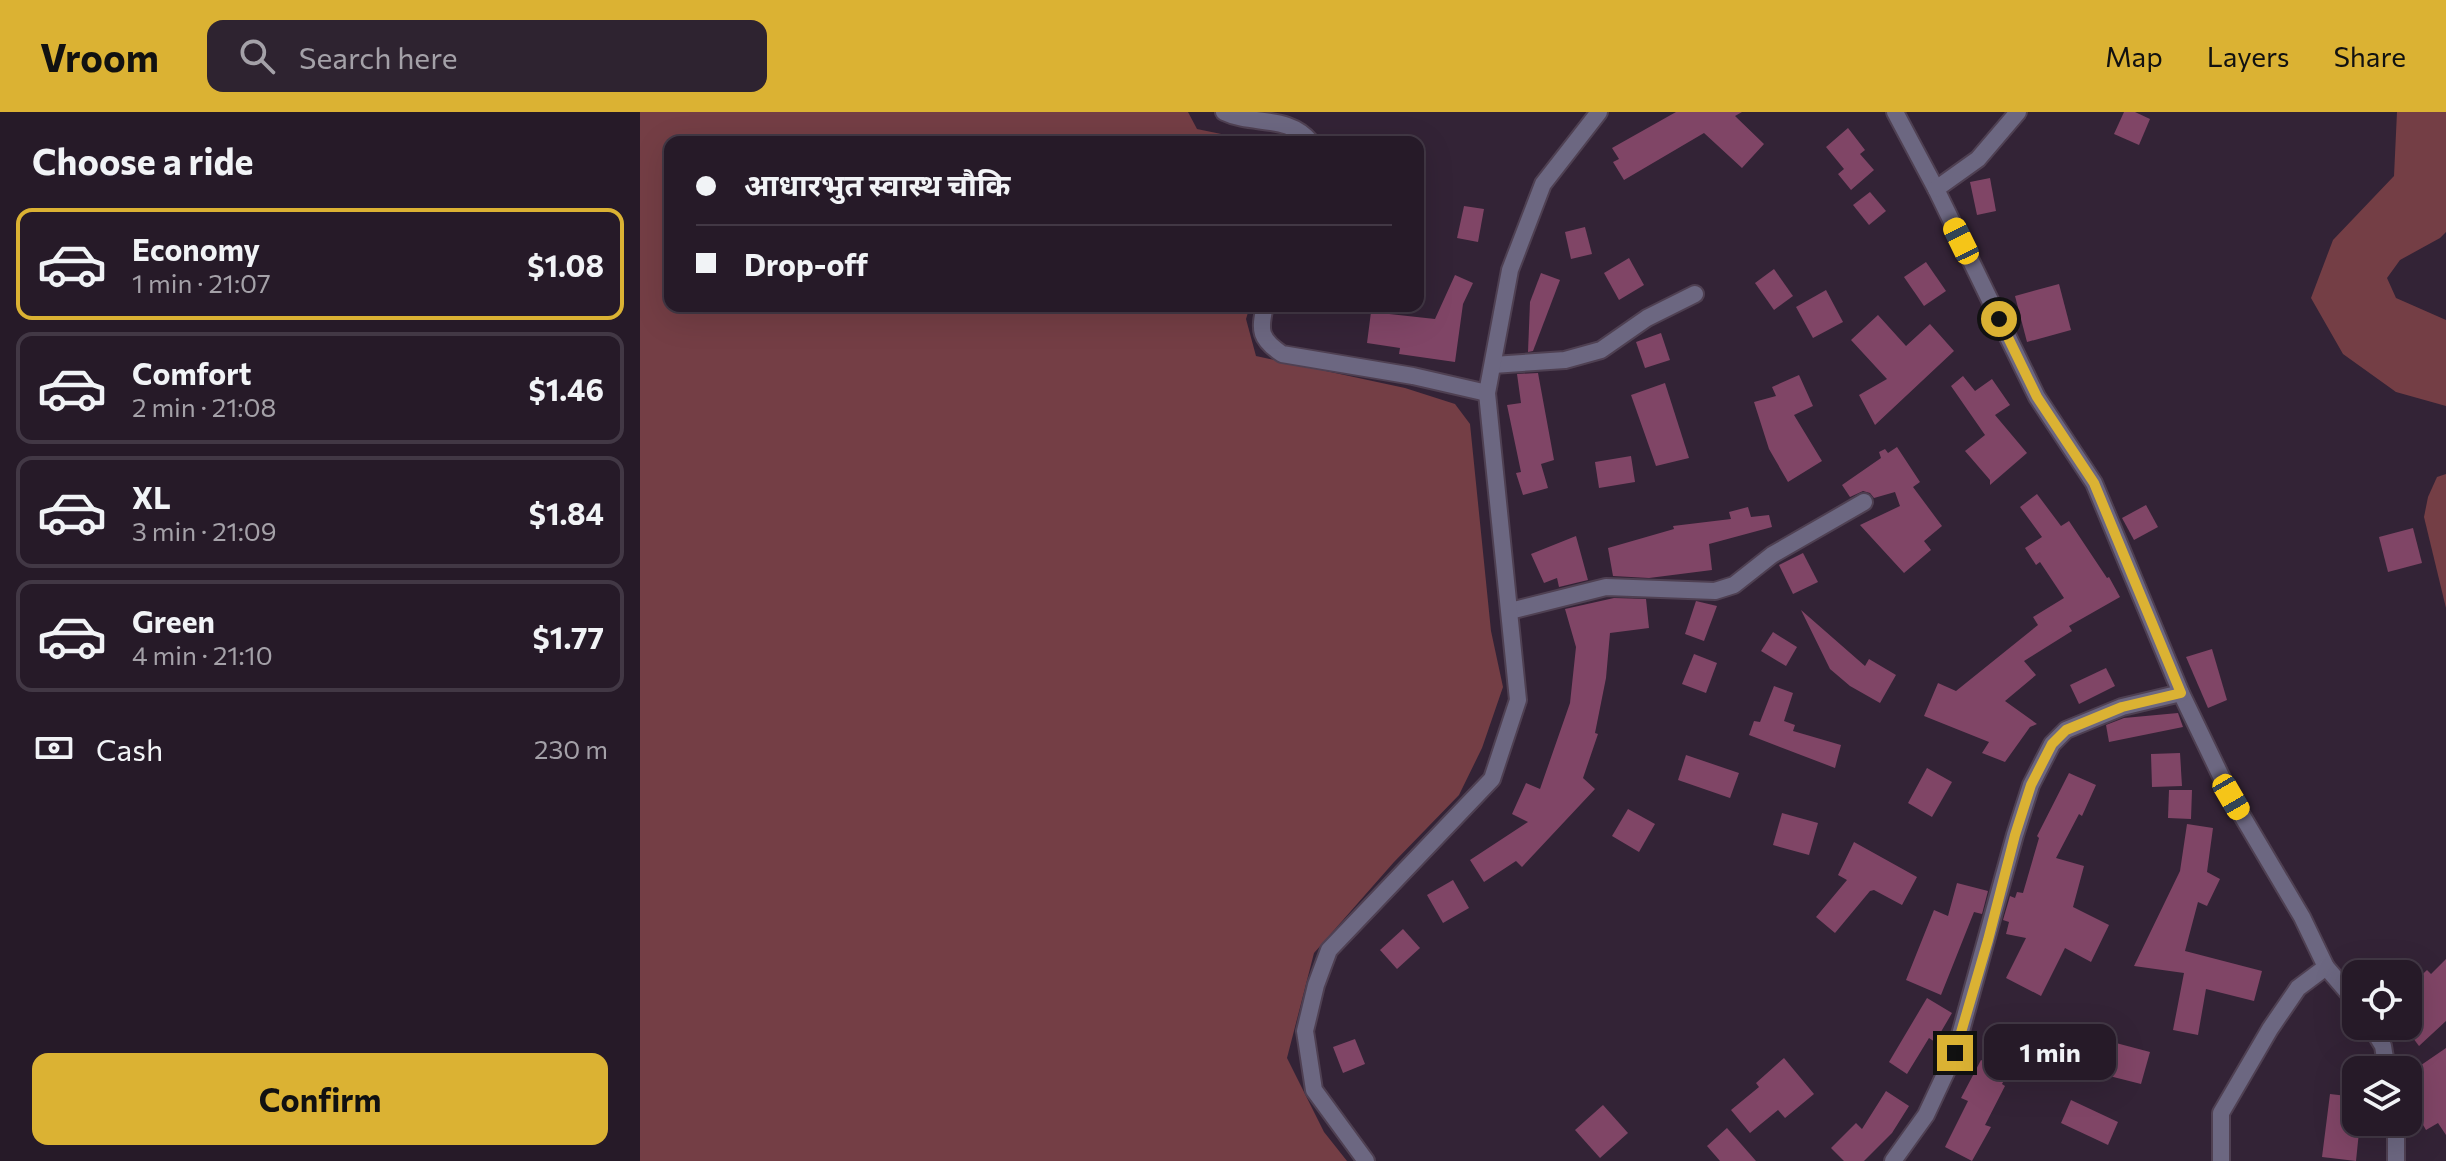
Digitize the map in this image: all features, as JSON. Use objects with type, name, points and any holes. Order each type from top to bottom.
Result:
[{"type":"street","points":[[1224,112],[1277,121],[1306,136]]},
{"type":"street","points":[[1366,1161],[1314,1090],[1305,1031],[1316,985],[1329,950],[1492,779],[1518,700],[1487,393],[1510,270],[1543,184],[1599,112]]},
{"type":"street","points":[[1895,112],[2037,397],[2094,483],[2181,693],[2231,797],[2302,917],[2326,967],[2342,986]]},
{"type":"street","points":[[1936,189],[1978,159],[2018,112]]},
{"type":"street","points":[[1493,365],[1565,360],[1601,350],[1647,318],[1695,294]]},
{"type":"street","points":[[1264,312],[1260,327],[1268,344],[1282,354],[1413,376],[1487,393]]},
{"type":"street","points":[[1510,611],[1606,587],[1715,591],[1734,585],[1772,555],[1864,502]]},
{"type":"street","points":[[1893,1161],[1926,1115],[1955,1053],[2015,835],[2031,785],[2052,744],[2066,730],[2122,707],[2181,693]]},
{"type":"street","points":[[2221,1161],[2221,1113],[2298,988],[2326,967]]},
{"type":"street","points":[[2396,1136],[2396,1161]]},
{"type":"shaded area","points":[[640,112],[1188,112],[1197,129],[1231,136],[664,136],[664,312],[1248,312],[1246,319],[1256,356],[1405,388],[1455,404],[1470,424],[1491,631],[1503,687],[1482,748],[1459,795],[1394,862],[1314,953],[1287,1058],[1324,1132],[1347,1161],[640,1161]]},
{"type":"shaded area","points":[[2397,112],[2446,112],[2446,232],[2400,260],[2387,278],[2396,298],[2446,320],[2446,406],[2396,392],[2343,354],[2311,298],[2333,240],[2394,176]]},
{"type":"shaded area","points":[[2446,474],[2446,608],[2424,517],[2437,477]]},
{"type":"building","points":[[1676,112],[1742,112],[1735,116],[1764,144],[1742,168],[1704,133],[1624,180],[1613,162],[1619,159],[1612,148]]},
{"type":"building","points":[[2124,112],[2135,112],[2150,119],[2139,145],[2114,134]]},
{"type":"building","points":[[1848,128],[1865,150],[1860,154],[1874,170],[1851,190],[1838,174],[1844,169],[1826,147]]},
{"type":"building","points":[[1990,178],[1996,211],[1977,215],[1970,182]]},
{"type":"building","points":[[1870,192],[1886,211],[1869,225],[1853,205]]},
{"type":"building","points":[[1464,206],[1484,209],[1478,242],[1457,238]]},
{"type":"building","points":[[1585,227],[1592,254],[1571,259],[1565,232]]},
{"type":"building","points":[[1629,258],[1644,285],[1619,300],[1604,273]]},
{"type":"building","points":[[1926,262],[1946,291],[1924,306],[1904,277]]},
{"type":"building","points":[[1774,269],[1793,296],[1774,310],[1755,283]]},
{"type":"building","points":[[1541,273],[1560,280],[1533,351],[1528,352],[1530,302]]},
{"type":"building","points":[[1455,275],[1473,283],[1463,304],[1455,362],[1399,354],[1400,348],[1367,343],[1371,312],[1435,319]]},
{"type":"building","points":[[2059,284],[2071,330],[2027,342],[2015,296]]},
{"type":"building","points":[[1826,290],[1843,322],[1813,338],[1796,307]]},
{"type":"building","points":[[1878,315],[1906,346],[1930,324],[1954,351],[1875,425],[1859,395],[1887,379],[1851,340]]},
{"type":"building","points":[[1661,333],[1670,360],[1645,368],[1636,342]]},
{"type":"building","points":[[1538,373],[1554,460],[1541,464],[1548,488],[1523,495],[1516,473],[1521,472],[1507,405],[1521,403],[1517,374]]},
{"type":"building","points":[[1799,375],[1813,406],[1794,415],[1822,461],[1788,482],[1769,449],[1754,402],[1776,396],[1772,387]]},
{"type":"building","points":[[1963,376],[1975,391],[1992,379],[2010,405],[1995,415],[2027,453],[1990,485],[1990,480],[1965,451],[1985,435],[1951,386]]},
{"type":"building","points":[[1665,383],[1689,458],[1656,466],[1631,395]]},
{"type":"building","points":[[1897,447],[1920,482],[1913,487],[1942,526],[1924,541],[1931,550],[1904,573],[1860,525],[1900,506],[1895,492],[1874,498],[1863,491],[1850,497],[1842,485],[1881,458],[1879,452],[1885,449],[1888,453]]},
{"type":"building","points":[[1631,456],[1635,482],[1599,488],[1595,462]]},
{"type":"building","points":[[2037,494],[2061,526],[2069,521],[2120,597],[2069,626],[2072,631],[2024,661],[2036,675],[2005,701],[2037,724],[2030,727],[2005,762],[1982,753],[1989,742],[1924,716],[1938,683],[1956,691],[2038,625],[2033,617],[2064,598],[2040,562],[2036,565],[2025,548],[2042,537],[2020,507]]},
{"type":"building","points":[[2146,505],[2158,527],[2134,540],[2122,518]]},
{"type":"building","points":[[1748,507],[1751,517],[1769,515],[1772,527],[1709,544],[1712,570],[1649,578],[1613,576],[1608,548],[1674,529],[1673,526],[1731,519],[1729,512]]},
{"type":"building","points":[[2413,528],[2422,563],[2388,572],[2379,537]]},
{"type":"building","points":[[1576,536],[1588,580],[1559,587],[1557,578],[1544,583],[1531,554]]},
{"type":"building","points":[[1803,553],[1818,582],[1793,594],[1779,565]]},
{"type":"building","points":[[1614,598],[1646,599],[1649,628],[1610,633],[1606,678],[1595,733],[1598,734],[1583,778],[1595,789],[1522,867],[1516,861],[1484,882],[1470,860],[1528,822],[1512,814],[1526,783],[1540,789],[1570,703],[1576,647],[1565,609]]},
{"type":"building","points":[[1696,601],[1717,606],[1704,641],[1685,634]]},
{"type":"building","points":[[1801,610],[1865,666],[1869,659],[1896,675],[1880,703],[1850,686],[1830,669]]},
{"type":"building","points":[[1773,632],[1797,647],[1786,666],[1761,651]]},
{"type":"building","points":[[2212,649],[2227,700],[2208,708],[2186,657]]},
{"type":"building","points":[[1694,654],[1717,663],[1706,693],[1682,684]]},
{"type":"building","points":[[2106,668],[2115,686],[2079,704],[2070,685]]},
{"type":"building","points":[[1774,686],[1793,693],[1784,721],[1795,725],[1793,731],[1841,745],[1835,768],[1749,735],[1754,721],[1760,722]]},
{"type":"building","points":[[2178,713],[2183,727],[2109,742],[2106,725],[2124,718]]},
{"type":"building","points":[[2180,753],[2182,786],[2152,787],[2151,754]]},
{"type":"building","points":[[1686,755],[1739,773],[1730,798],[1678,780]]},
{"type":"building","points":[[1927,768],[1952,782],[1932,817],[1908,803]]},
{"type":"building","points":[[2069,773],[2096,785],[2082,816],[2079,814],[2056,858],[2084,866],[2073,907],[2109,925],[2091,962],[2065,948],[2041,996],[2006,978],[2026,938],[2006,934],[2009,922],[2003,920],[2010,896],[2015,898],[2017,892],[2023,893],[2039,838],[2037,836]]},
{"type":"building","points":[[2169,790],[2192,790],[2191,819],[2168,818]]},
{"type":"building","points":[[1628,809],[1655,824],[1639,852],[1612,836]]},
{"type":"building","points":[[1782,813],[1818,823],[1809,855],[1773,845]]},
{"type":"building","points":[[2187,824],[2213,828],[2207,872],[2220,879],[2207,906],[2198,902],[2185,951],[2262,971],[2254,1001],[2206,989],[2198,1035],[2173,1030],[2184,973],[2134,966],[2180,871]]},
{"type":"building","points":[[1854,842],[1917,877],[1902,905],[1874,890],[1870,891],[1835,933],[1816,917],[1847,880],[1838,875]]},
{"type":"building","points":[[1453,880],[1469,908],[1443,923],[1427,895]]},
{"type":"building","points":[[1957,883],[1988,891],[1982,914],[1974,912],[1941,995],[1906,980],[1934,910],[1948,916]]},
{"type":"building","points":[[1403,929],[1420,948],[1397,969],[1380,950]]},
{"type":"building","points":[[2446,959],[2446,1021],[2419,1046],[2414,1040],[2422,1040],[2422,975],[2427,970],[2431,974]]},
{"type":"building","points":[[1927,998],[1952,1013],[1935,1042],[1929,1038],[1907,1074],[1889,1062]]},
{"type":"building","points":[[2071,1038],[2113,1052],[2116,1043],[2150,1052],[2141,1084],[2062,1064]]},
{"type":"building","points":[[1355,1039],[1365,1064],[1343,1073],[1333,1047]]},
{"type":"building","points":[[2446,1048],[2446,1135],[2438,1123],[2426,1130],[2422,1123],[2422,1064]]},
{"type":"building","points":[[1784,1058],[1814,1094],[1785,1118],[1778,1110],[1750,1133],[1731,1110],[1759,1087],[1756,1083]]},
{"type":"building","points":[[1981,1060],[2008,1072],[2002,1084],[2005,1086],[1985,1125],[1991,1127],[1972,1161],[1945,1147],[1968,1101],[1961,1098]]},
{"type":"building","points":[[1886,1091],[1909,1106],[1892,1133],[1864,1161],[1844,1161],[1831,1148],[1856,1123],[1862,1129]]},
{"type":"building","points":[[2330,1094],[2342,1095],[2342,1136],[2359,1136],[2356,1161],[2322,1157]]},
{"type":"building","points":[[2071,1100],[2118,1122],[2108,1145],[2061,1123]]},
{"type":"building","points":[[1603,1105],[1628,1133],[1600,1158],[1575,1130]]},
{"type":"building","points":[[1727,1128],[1756,1161],[1720,1161],[1707,1146]]},
{"type":"route","points":[[1955,1053],[2015,835],[2031,785],[2052,744],[2066,730],[2122,707],[2181,693],[2094,483],[2037,397],[1999,319]]}]
